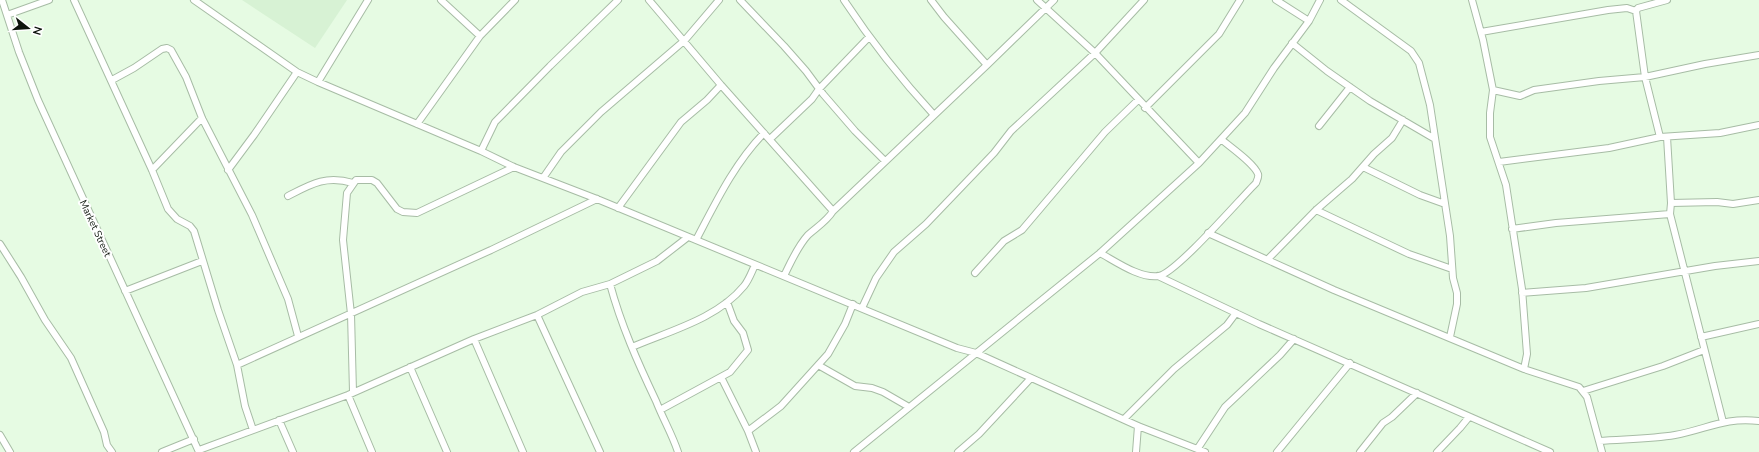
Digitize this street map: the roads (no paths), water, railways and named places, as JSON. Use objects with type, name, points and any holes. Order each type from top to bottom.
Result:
[{"type":"street","name":"Market Street","points":[[2,0],[18,52],[38,100],[199,451]]},
{"type":"street","points":[[7,15],[49,0]]},
{"type":"street","points":[[74,0],[112,80],[168,209],[177,219],[190,226],[194,231],[202,261],[237,365],[245,406],[253,430]]},
{"type":"street","points":[[194,0],[297,72],[318,82],[481,151],[514,167],[597,199],[957,348],[976,353],[1138,426],[1205,452]]},
{"type":"street","points":[[318,82],[368,0]]},
{"type":"street","points":[[441,0],[480,36]]},
{"type":"street","points":[[417,124],[480,36],[515,0]]},
{"type":"street","points":[[481,151],[495,122],[618,0]]},
{"type":"street","points":[[649,0],[685,40],[721,85],[833,211]]},
{"type":"street","points":[[543,178],[561,152],[601,112],[685,40],[719,0]]},
{"type":"street","points":[[740,0],[789,51],[855,131],[885,161]]},
{"type":"street","points":[[844,0],[869,37],[902,80],[934,115]]},
{"type":"street","points":[[931,0],[944,17],[988,65]]},
{"type":"street","points":[[1037,0],[1095,53],[1145,108],[1199,163]]},
{"type":"street","points":[[784,276],[796,250],[808,236],[885,161],[988,65],[1054,0]]},
{"type":"street","points":[[862,308],[876,278],[894,252],[926,224],[989,158],[1010,131],[1095,53],[1144,0]]},
{"type":"street","points":[[1145,108],[1219,34],[1240,0]]},
{"type":"street","points":[[1276,0],[1309,21]]},
{"type":"street","points":[[854,452],[1100,253],[1199,163],[1245,113],[1274,68],[1309,21],[1320,0]]},
{"type":"street","points":[[1340,0],[1411,51],[1420,63],[1430,105],[1450,236],[1452,269],[1458,304],[1450,337]]},
{"type":"street","points":[[1472,0],[1481,32],[1493,90],[1490,113],[1490,137],[1506,185],[1522,293],[1527,354],[1524,369]]},
{"type":"street","points":[[1667,0],[1638,8],[1636,12],[1645,77],[1663,137],[1671,203],[1670,214],[1700,337],[1712,375],[1723,422]]},
{"type":"street","points":[[1481,32],[1608,10],[1627,8],[1636,12]]},
{"type":"street","points":[[770,139],[812,99],[819,89],[869,37]]},
{"type":"street","points":[[1292,43],[1350,87],[1435,139]]},
{"type":"street","points":[[112,80],[134,68],[162,49],[167,48],[172,50],[186,77],[202,118],[252,215],[288,299],[298,336]]},
{"type":"street","points":[[1493,90],[1520,96],[1534,90],[1599,81],[1645,77],[1706,64],[1759,55]]},
{"type":"street","points":[[228,170],[297,72]]},
{"type":"street","points":[[618,208],[681,122],[707,100],[721,85]]},
{"type":"street","points":[[1319,126],[1350,87]]},
{"type":"street","points":[[975,273],[1004,241],[1022,230],[1105,132],[1138,100]]},
{"type":"street","points":[[152,170],[202,118]]},
{"type":"street","points":[[1268,259],[1316,210],[1392,138],[1403,120]]},
{"type":"street","points":[[1499,162],[1610,148],[1663,137],[1720,133],[1759,125]]},
{"type":"street","points":[[696,240],[734,169],[750,147],[764,132]]},
{"type":"street","points":[[1158,276],[1168,273],[1184,259],[1256,183],[1258,179],[1258,174],[1253,167],[1221,139]]},
{"type":"street","points":[[372,452],[351,394],[351,314],[343,240],[347,193],[356,180],[372,180],[377,183],[397,209],[403,212],[417,213],[514,167]]},
{"type":"street","points":[[1363,167],[1420,195],[1445,204]]},
{"type":"street","points":[[288,196],[311,184],[327,179],[339,179],[353,183]]},
{"type":"street","points":[[237,365],[298,336],[351,314],[491,250],[597,199]]},
{"type":"street","points":[[1671,203],[1717,202],[1733,204],[1759,200]]},
{"type":"street","points":[[1316,210],[1409,254],[1452,269]]},
{"type":"street","points":[[1512,229],[1556,223],[1670,214]]},
{"type":"street","points":[[1208,233],[1334,290],[1524,369],[1579,387],[1587,398],[1602,452]]},
{"type":"street","points":[[199,451],[351,394],[474,340],[537,316],[582,292],[610,284],[657,261],[688,237]]},
{"type":"street","points":[[0,244],[21,277],[45,320],[71,358],[112,452]]},
{"type":"street","points":[[1100,253],[1136,273],[1158,276],[1236,313],[1550,452]]},
{"type":"street","points":[[125,291],[202,261]]},
{"type":"street","points":[[1522,293],[1586,288],[1714,266],[1759,261]]},
{"type":"street","points":[[632,347],[703,317],[727,302],[745,285],[756,264]]},
{"type":"street","points":[[610,284],[620,319],[671,432],[678,452]]},
{"type":"street","points":[[660,410],[730,372],[748,350],[743,333],[734,321],[727,302]]},
{"type":"street","points":[[748,431],[781,406],[828,354],[853,304]]},
{"type":"street","points":[[1124,419],[1174,369],[1226,325],[1236,313]]},
{"type":"street","points":[[537,316],[600,452]]},
{"type":"street","points":[[1700,337],[1759,324]]},
{"type":"street","points":[[1198,448],[1225,407],[1280,355],[1294,339]]},
{"type":"street","points":[[474,340],[523,452]]},
{"type":"street","points":[[1583,391],[1663,366],[1704,350]]},
{"type":"street","points":[[1277,452],[1350,363]]},
{"type":"street","points":[[818,365],[855,386],[872,388],[883,392],[909,407]]},
{"type":"street","points":[[410,367],[447,452]]},
{"type":"street","points":[[721,377],[748,431],[756,452]]},
{"type":"street","points":[[958,452],[979,434],[1031,378]]},
{"type":"street","points":[[1360,452],[1383,423],[1392,417],[1417,393]]},
{"type":"street","points":[[1437,452],[1469,417]]},
{"type":"street","points":[[1599,440],[1675,435],[1723,422],[1744,419],[1759,421]]},
{"type":"street","points":[[279,420],[293,452]]},
{"type":"street","points":[[1136,452],[1138,426]]},
{"type":"street","points":[[0,434],[10,452]]},
{"type":"street","points":[[162,452],[194,439]]}]
